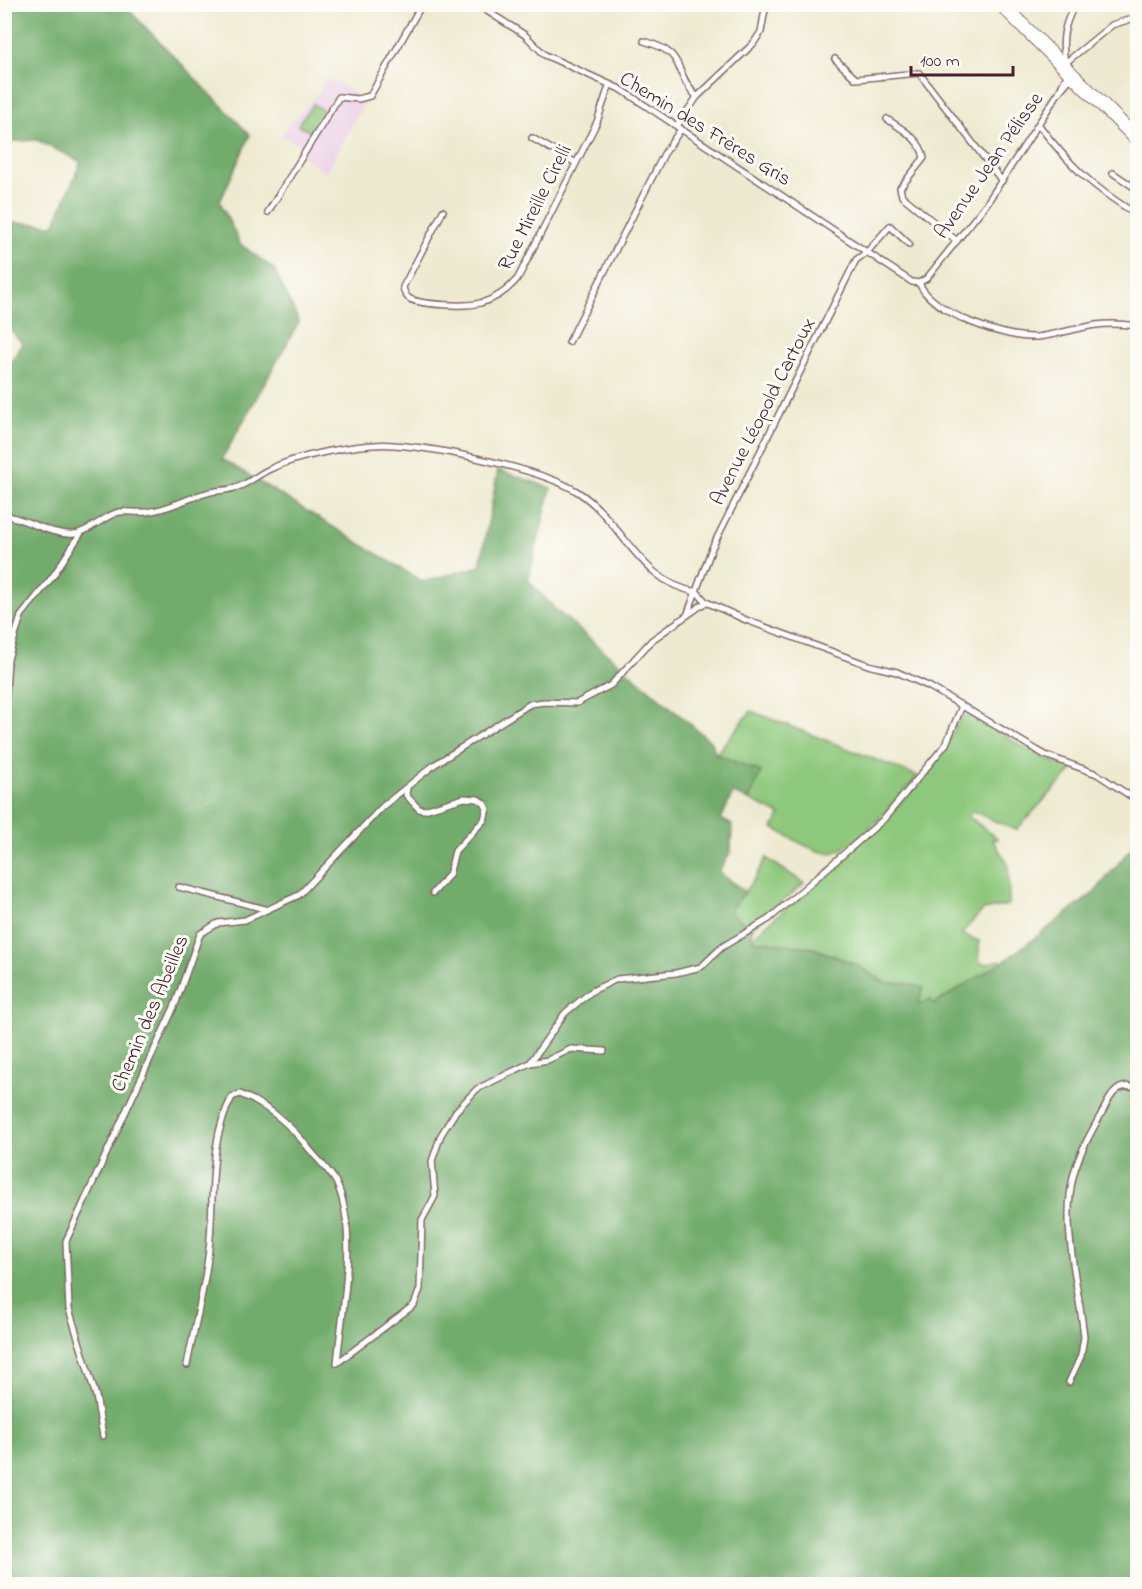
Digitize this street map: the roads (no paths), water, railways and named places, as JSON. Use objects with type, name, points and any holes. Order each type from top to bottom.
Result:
[{"type":"main road","points":[[997,4],[1009,9],[1137,144]]},
{"type":"main road","points":[[1067,71],[1137,136]]},
{"type":"street","points":[[268,212],[339,97],[358,99],[370,96],[422,4]]},
{"type":"street","name":"Chemin des Frères Gris","points":[[476,4],[525,35],[545,55],[622,90],[912,282],[919,283]]},
{"type":"street","points":[[569,342],[664,154],[697,97],[753,44],[760,33],[766,4]]},
{"type":"street","points":[[1067,71],[1062,41],[1066,21],[1075,4]]},
{"type":"street","points":[[1067,71],[1112,25],[1134,18]]},
{"type":"street","points":[[644,41],[664,47],[674,55],[697,97]]},
{"type":"street","points":[[835,59],[856,79],[919,73],[1002,181]]},
{"type":"street","name":"Avenue Jean Pélisse","points":[[919,283],[927,278],[957,242],[1002,181],[1059,92],[1067,71]]},
{"type":"street","name":"Rue Mireille Cirelli","points":[[443,211],[403,287],[405,294],[409,298],[447,304],[478,304],[502,293],[518,278],[597,122],[609,86]]},
{"type":"street","points":[[886,119],[908,133],[923,149],[924,158],[900,188],[902,196],[957,242]]},
{"type":"street","points":[[1038,124],[1068,163],[1101,193],[1137,215]]},
{"type":"street","points":[[532,138],[576,163]]},
{"type":"street","points":[[1113,173],[1137,190]]},
{"type":"street","name":"Avenue Léopold Cartoux","points":[[697,592],[697,585],[712,549],[856,260],[867,252],[890,226],[909,244]]},
{"type":"street","points":[[919,283],[922,291],[951,315],[1011,334],[1036,337],[1099,324],[1137,326]]},
{"type":"street","points":[[4,726],[8,658],[21,616],[53,576],[82,532],[107,516],[121,512],[155,510],[203,494],[238,487],[284,464],[352,447],[393,444],[442,452],[553,478],[579,493],[602,512],[631,550],[651,571],[680,589],[697,592],[706,602],[868,665],[897,672],[930,687],[1045,755],[1097,774],[1137,801]]},
{"type":"street","points":[[4,515],[59,532],[82,532]]},
{"type":"street","points":[[687,615],[697,592]]},
{"type":"street","name":"Chemin des Abeilles","points":[[103,1436],[96,1396],[69,1309],[66,1241],[175,1005],[200,934],[218,923],[245,920],[264,909],[299,895],[317,878],[344,844],[434,765],[530,704],[544,702],[577,704],[611,685],[652,640],[706,602]]},
{"type":"street","points":[[530,1063],[565,1013],[592,991],[617,979],[676,973],[701,967],[722,947],[769,919],[884,819],[946,744],[962,706]]},
{"type":"street","points":[[408,786],[406,795],[419,809],[424,810],[471,798],[484,803],[487,809],[484,820],[455,851],[449,875],[433,894]]},
{"type":"street","points":[[179,887],[264,909]]},
{"type":"street","points":[[187,1365],[210,1239],[211,1192],[219,1128],[232,1097],[240,1094],[264,1104],[300,1137],[336,1182],[346,1211],[348,1251],[337,1363],[414,1305],[420,1289],[422,1220],[435,1196],[432,1161],[441,1135],[456,1111],[477,1089],[530,1063],[548,1060],[571,1049],[604,1051]]},
{"type":"street","points":[[1069,1382],[1081,1356],[1084,1337],[1069,1215],[1073,1177],[1083,1147],[1110,1098],[1121,1087],[1130,1086],[1137,1089]]}]
